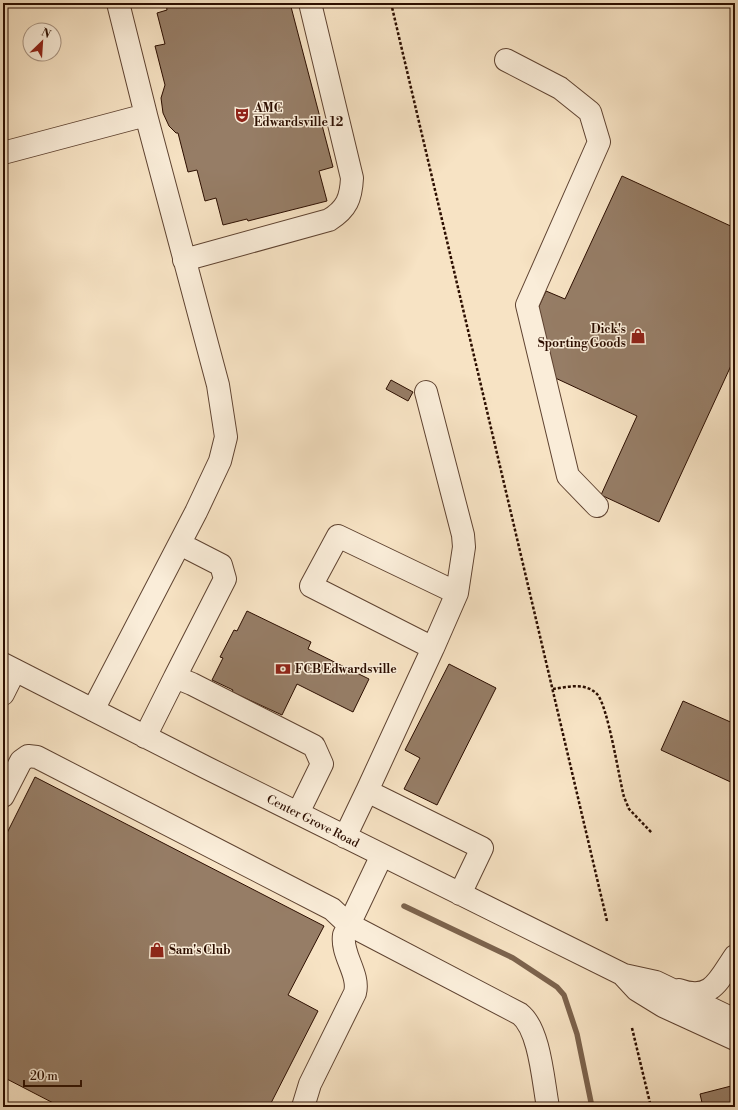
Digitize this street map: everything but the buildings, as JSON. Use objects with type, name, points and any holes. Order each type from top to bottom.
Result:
[{"type":"street","points":[[93,710],[180,544],[220,461],[226,437],[218,385],[146,115],[118,3]]},
{"type":"street","points":[[184,260],[329,220],[342,213],[351,194],[352,178],[310,3]]},
{"type":"street","points":[[506,60],[560,88],[590,112],[599,142],[527,305],[568,476],[597,506]]},
{"type":"street","points":[[3,153],[146,115]]},
{"type":"street","points":[[345,837],[457,593],[464,547],[463,534],[426,392]]},
{"type":"street","points":[[433,648],[311,586],[338,536],[457,593]]},
{"type":"street","points":[[145,737],[224,579],[221,565],[180,544]]},
{"type":"street","points":[[3,694],[9,667]]},
{"type":"street","name":"Center Grove Road","points":[[9,667],[145,737],[624,975],[656,982],[735,1020]]},
{"type":"street","points":[[175,677],[314,746],[322,764],[298,813]]},
{"type":"street","points":[[3,796],[21,761],[28,756],[37,757],[332,909],[348,924],[525,1018],[533,1029],[535,1036],[548,1107]]},
{"type":"street","points":[[367,791],[482,848],[460,894]]},
{"type":"street","points":[[303,1107],[310,1084],[356,988],[343,942],[348,924],[382,855]]},
{"type":"street","points":[[656,982],[691,994],[700,994],[711,989],[735,956]]},
{"type":"street","name":"Center Grove Road","points":[[624,975],[637,990],[663,1006],[735,1040]]},
{"type":"path","points":[[390,3],[607,921]]},
{"type":"path","points":[[553,689],[581,686],[597,694],[605,710],[624,798],[629,809],[652,833]]},
{"type":"path","points":[[632,1028],[651,1107]]},
{"type":"waterway","points":[[404,906],[513,958],[557,987],[564,995],[577,1034],[592,1107]]},
{"type":"place","name":"AMC Edwardsville 12","points":[[242,115]]},
{"type":"place","name":"Dick's Sporting Goods","points":[[638,336]]},
{"type":"place","name":"FCB Edwardsville","points":[[283,669]]},
{"type":"place","name":"Sam's Club","points":[[157,950]]}]
